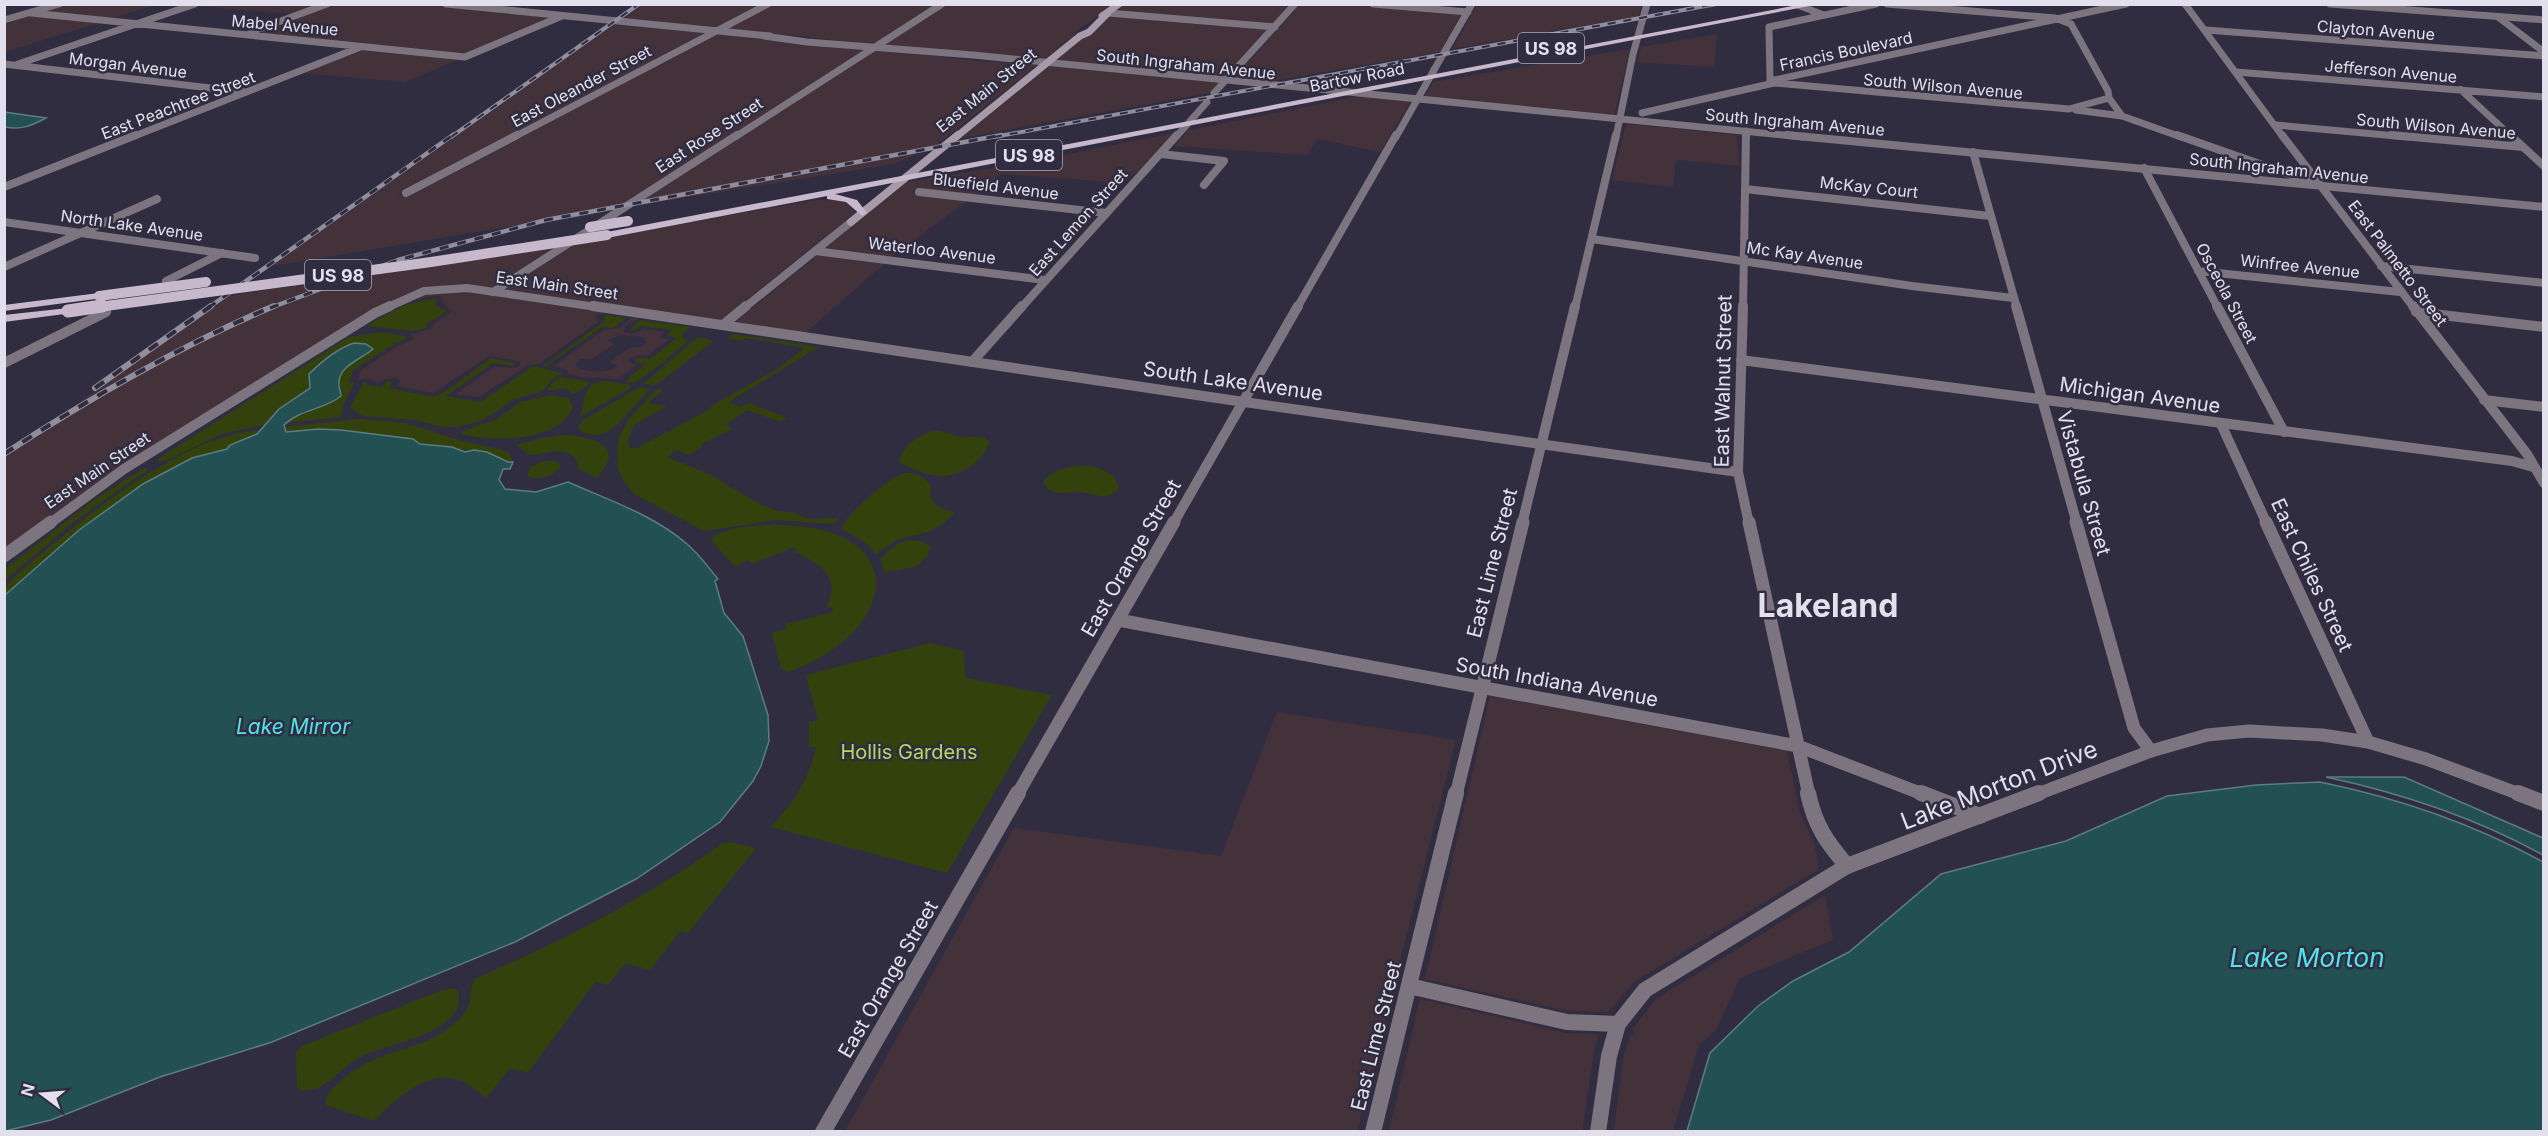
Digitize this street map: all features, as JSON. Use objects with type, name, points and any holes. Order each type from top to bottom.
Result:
[{"type":"main road","name":"East Main Street","points":[[851,222],[1080,36],[1089,32],[1119,4]]},
{"type":"main road","name":"Bartow Road","points":[[1639,35],[1782,4]]},
{"type":"main road","name":"Bartow Road","points":[[918,166],[1323,91],[1431,74],[1817,4]]},
{"type":"main road","name":"Bartow Road","points":[[903,179],[1352,93],[1431,74]]},
{"type":"main road","name":"US 98","points":[[4,308],[388,258],[628,221],[918,166]]},
{"type":"main road","name":"US 98","points":[[4,319],[420,263],[607,235],[903,179]]},
{"type":"main road","points":[[801,198],[850,199],[856,202],[862,213]]},
{"type":"street","points":[[4,21],[59,4]]},
{"type":"street","points":[[14,65],[195,4]]},
{"type":"street","points":[[241,35],[327,4]]},
{"type":"street","name":"South Ingraham Avenue","points":[[446,4],[588,18],[631,25],[675,27],[932,53],[947,57],[986,58],[2544,207]]},
{"type":"street","name":"East Oleander Street","points":[[406,193],[768,4]]},
{"type":"street","name":"East Rose Street","points":[[493,292],[942,4]]},
{"type":"street","points":[[1214,93],[1295,4]]},
{"type":"street","points":[[1373,4],[1468,12]]},
{"type":"street","name":"East Orange Street","points":[[823,1131],[1472,4]]},
{"type":"street","name":"East Lime Street","points":[[1373,1131],[1480,687],[1592,239],[1647,4]]},
{"type":"street","points":[[1774,83],[1769,31],[1772,25],[1876,4]]},
{"type":"street","points":[[1887,4],[2064,20],[2072,24],[2108,91],[2109,98],[2122,116]]},
{"type":"street","name":"Francis Boulevard","points":[[1642,112],[1882,62],[2126,4]]},
{"type":"street","name":"East Palmetto Street","points":[[2185,4],[2400,292],[2527,454],[2544,483]]},
{"type":"street","points":[[2330,4],[2544,20]]},
{"type":"street","points":[[1798,6],[1822,14]]},
{"type":"street","name":"Mabel Avenue","points":[[31,13],[465,57],[562,16]]},
{"type":"street","points":[[1108,13],[1275,27]]},
{"type":"street","points":[[2498,17],[2544,52]]},
{"type":"street","name":"Francis Boulevard","points":[[1774,83],[1873,58],[2055,18]]},
{"type":"street","name":"Clayton Avenue","points":[[2206,30],[2544,56]]},
{"type":"street","points":[[1967,38],[1976,41]]},
{"type":"street","name":"East Peachtree Street","points":[[4,187],[249,93],[361,46]]},
{"type":"street","points":[[1873,58],[1882,62]]},
{"type":"street","name":"Morgan Avenue","points":[[4,64],[249,93]]},
{"type":"street","name":"Jefferson Avenue","points":[[2236,72],[2544,97]]},
{"type":"street","name":"South Wilson Avenue","points":[[1774,83],[2069,109],[2109,98]]},
{"type":"street","points":[[2461,90],[2544,166]]},
{"type":"street","name":"East Lemon Street","points":[[972,362],[1207,102]]},
{"type":"street","points":[[2069,109],[2122,116],[2320,185]]},
{"type":"street","name":"South Wilson Avenue","points":[[2276,125],[2523,147]]},
{"type":"street","name":"East Walnut Street","points":[[1746,131],[1737,472],[1813,815],[1823,838],[1847,866]]},
{"type":"street","name":"Vistabula Street","points":[[1973,152],[2134,728],[2151,750]]},
{"type":"street","points":[[1161,154],[1224,161],[1204,185]]},
{"type":"street","name":"Osceola Street","points":[[2144,168],[2283,432]]},
{"type":"street","name":"McKay Court","points":[[1745,189],[1990,216]]},
{"type":"street","name":"Bluefield Avenue","points":[[919,192],[1106,213]]},
{"type":"street","points":[[4,267],[157,199]]},
{"type":"street","name":"North Lake Avenue","points":[[4,222],[255,258]]},
{"type":"street","name":"East Main Street","points":[[4,556],[124,469],[375,313],[424,291],[448,288],[493,292],[723,325],[851,222]]},
{"type":"street","name":"Mc Kay Avenue","points":[[1592,239],[2013,298]]},
{"type":"street","name":"Waterloo Avenue","points":[[815,251],[1045,280]]},
{"type":"street","points":[[166,281],[222,253]]},
{"type":"street","points":[[2381,266],[2544,283]]},
{"type":"street","name":"Winfree Avenue","points":[[2198,271],[2400,292]]},
{"type":"street","points":[[4,363],[106,312]]},
{"type":"street","points":[[2416,312],[2544,327]]},
{"type":"street","name":"South Lake Avenue","points":[[723,325],[1737,472]]},
{"type":"street","name":"Michigan Avenue","points":[[1741,360],[2512,461],[2533,467]]},
{"type":"street","points":[[2484,400],[2544,407]]},
{"type":"street","name":"East Chiles Street","points":[[2221,424],[2368,742]]},
{"type":"street","name":"South Indiana Avenue","points":[[1118,620],[1798,746],[1980,816]]},
{"type":"street","name":"Lake Morton Drive","points":[[1598,1131],[1609,1056],[1618,1024],[1645,990],[1847,866],[2151,750],[2207,735],[2249,731],[2286,731],[2368,742],[2426,759],[2544,803]]},
{"type":"street","points":[[1409,986],[1567,1022],[1618,1024]]},
{"type":"shaded area","points":[[200,4],[322,5],[295,14],[195,6]]},
{"type":"shaded area","points":[[1124,4],[1290,5],[1271,25],[1115,12]]},
{"type":"shaded area","points":[[64,5],[156,5],[109,19],[39,12]]},
{"type":"shaded area","points":[[332,5],[429,5],[555,17],[464,55],[252,34]]},
{"type":"shaded area","points":[[643,5],[762,5],[713,30],[623,19]]},
{"type":"shaded area","points":[[773,5],[937,5],[873,45],[801,36],[722,31]]},
{"type":"shaded area","points":[[947,5],[1114,5],[1076,31],[1074,36],[1042,62],[882,46]]},
{"type":"shaded area","points":[[1300,5],[1356,5],[1462,13],[1440,52],[1262,83],[1232,80]]},
{"type":"shaded area","points":[[1477,5],[1641,5],[1639,16],[1452,49]]},
{"type":"shaded area","points":[[1112,15],[1269,28],[1222,79],[1052,63],[1085,36],[1094,32]]},
{"type":"shaded area","points":[[28,16],[101,22],[5,52],[5,24]]},
{"type":"shaded area","points":[[614,25],[707,32],[398,194],[408,196],[716,33],[868,48],[615,209],[272,266]]},
{"type":"shaded area","points":[[1717,34],[1714,67],[1638,62],[1641,47]]},
{"type":"shaded area","points":[[362,48],[460,59],[405,82],[301,73]]},
{"type":"shaded area","points":[[878,49],[968,60],[1038,65],[935,146],[893,164],[633,206]]},
{"type":"shaded area","points":[[1630,49],[1614,116],[1424,98],[1433,82]]},
{"type":"shaded area","points":[[1048,66],[1219,82],[1209,93],[957,139]]},
{"type":"shaded area","points":[[1361,96],[1411,100],[1380,152],[1318,139],[1307,155],[1174,146],[1189,130]]},
{"type":"shaded area","points":[[1626,124],[1737,135],[1739,166],[1678,160],[1673,187],[1612,180]]},
{"type":"shaded area","points":[[1173,133],[1142,167],[1123,183],[1002,174],[974,195],[916,189],[911,193],[968,200],[892,257],[825,249],[906,182],[1018,164]]},
{"type":"shaded area","points":[[816,200],[845,201],[855,213],[720,321],[504,290],[579,242]]},
{"type":"shaded area","points":[[559,245],[492,288],[452,285],[417,289],[369,312],[123,464],[5,548],[5,458],[220,297]]},
{"type":"shaded area","points":[[819,254],[885,263],[805,333],[734,323]]},
{"type":"shaded area","points":[[463,291],[607,312],[597,315],[595,318],[599,321],[539,364],[528,365],[479,397],[456,394],[494,367],[516,368],[520,365],[520,361],[489,356],[433,393],[397,386],[400,381],[397,378],[385,379],[378,383],[368,378],[358,380],[361,370],[398,346],[412,340],[414,338],[410,334],[430,329],[453,311],[443,304],[441,295],[414,299],[427,294]]},
{"type":"shaded area","points":[[633,317],[641,317],[625,326],[624,332],[634,334],[643,329],[664,332],[660,337],[668,340],[648,355],[630,358],[628,362],[636,365],[618,379],[581,377],[554,366],[604,330],[620,328]],"holes":[[[622,335],[643,337],[647,342],[641,347],[631,347],[610,362],[618,366],[611,370],[597,372],[580,369],[575,365],[580,359],[592,359],[614,344],[607,340]]]},
{"type":"shaded area","points":[[1490,696],[1787,751],[1800,813],[1814,842],[1819,869],[1634,982],[1608,1012],[1567,1011],[1425,979]]},
{"type":"shaded area","points":[[1277,712],[1456,740],[1357,1131],[845,1131],[1014,828],[1221,856]]},
{"type":"shaded area","points":[[1825,895],[1833,940],[1740,978],[1716,1030],[1699,1045],[1673,1131],[1614,1131],[1623,1060],[1630,1035],[1635,1035],[1633,1028],[1656,999]]},
{"type":"shaded area","points":[[1420,999],[1566,1033],[1599,1034],[1594,1052],[1582,1131],[1389,1131]]},
{"type":"green space","points":[[436,298],[436,306],[447,311],[428,323],[426,328],[413,331],[366,326],[405,305]]},
{"type":"green space","points":[[606,315],[627,318],[613,328],[602,327],[542,367],[606,320],[602,318]]},
{"type":"green space","points":[[640,320],[690,327],[682,335],[687,341],[659,366],[634,383],[625,381],[646,363],[636,362],[636,359],[642,357],[650,359],[677,338],[667,335],[672,330],[641,326],[634,331],[630,330]]},
{"type":"green space","points":[[381,332],[404,336],[406,339],[353,370],[349,382],[354,383],[343,405],[341,417],[286,423],[297,414],[342,392],[340,377],[366,344],[341,348],[326,358],[315,371],[308,390],[282,408],[268,424],[222,434],[165,461],[155,461],[349,337]]},
{"type":"green space","points":[[733,334],[819,347],[729,402],[741,407],[749,403],[787,418],[780,422],[748,410],[726,424],[732,429],[701,444],[702,447],[688,455],[677,450],[667,457],[709,474],[758,503],[777,511],[792,512],[810,519],[839,518],[834,524],[775,520],[704,531],[634,494],[625,483],[618,469],[619,437],[630,417],[657,389],[663,390],[648,403],[667,406],[634,425],[628,442],[630,448],[637,448],[705,412],[716,403],[779,368],[805,348],[746,338],[742,341],[727,338]]},
{"type":"green space","points":[[698,337],[714,341],[656,385],[643,384]]},
{"type":"green space","points":[[491,358],[514,363],[513,366],[493,363],[446,396],[481,402],[533,366],[563,373],[552,379],[543,391],[515,399],[481,421],[457,427],[443,427],[415,420],[363,416],[350,408],[364,382],[382,387],[386,382],[392,382],[389,388],[433,397],[449,389]]},
{"type":"green space","points":[[560,377],[587,381],[590,384],[573,394],[566,388],[548,391],[551,384]]},
{"type":"green space","points":[[606,381],[630,385],[631,388],[581,416],[584,398],[589,388],[593,384]]},
{"type":"green space","points":[[640,387],[650,389],[615,427],[595,435],[579,430],[579,425],[583,420]]},
{"type":"green space","points":[[552,395],[568,398],[573,406],[566,418],[555,427],[524,437],[489,438],[461,434],[463,431],[495,420],[520,402]]},
{"type":"green space","points":[[359,419],[406,423],[458,440],[503,450],[509,453],[513,462],[490,453],[437,447],[413,439],[319,429],[286,432],[285,427]]},
{"type":"green space","points":[[262,430],[227,449],[192,458],[143,484],[79,530],[5,595],[5,588],[11,580],[64,535],[129,486],[197,447],[230,435]]},
{"type":"green space","points":[[942,431],[955,436],[981,437],[990,442],[983,455],[971,466],[948,476],[931,475],[900,463],[902,454],[909,445],[923,435]]},
{"type":"green space","points":[[564,435],[595,441],[608,451],[609,458],[605,467],[596,478],[578,469],[577,460],[572,455],[555,452],[530,455],[516,445]]},
{"type":"green space","points":[[544,461],[554,461],[560,464],[559,469],[544,477],[527,476],[530,467]]},
{"type":"green space","points":[[1091,466],[1115,477],[1119,488],[1110,495],[1100,496],[1079,492],[1056,492],[1044,485],[1048,477],[1059,470]]},
{"type":"green space","points":[[144,468],[149,469],[76,520],[5,580],[5,569],[98,497]]},
{"type":"green space","points":[[905,473],[917,474],[923,478],[931,486],[933,502],[940,508],[955,513],[943,524],[928,532],[899,539],[876,554],[866,543],[842,529],[842,526],[871,495]]},
{"type":"green space","points":[[777,525],[822,530],[853,543],[870,562],[876,584],[870,609],[853,633],[825,655],[788,672],[781,669],[772,633],[786,629],[786,624],[833,612],[832,607],[828,608],[827,605],[832,586],[830,578],[819,566],[795,552],[798,550],[794,547],[752,564],[748,560],[735,567],[711,540],[722,532],[751,526]]},
{"type":"green space","points":[[907,540],[921,541],[930,546],[928,555],[916,567],[885,572],[880,559],[897,544]]},
{"type":"green space","name":"Hollis Gardens","points":[[930,643],[963,651],[966,678],[1052,695],[947,873],[771,827],[786,810],[805,780],[816,747],[809,747],[809,722],[818,720],[806,675]]},
{"type":"green space","points":[[730,842],[756,848],[688,933],[680,931],[650,970],[626,963],[608,985],[595,982],[528,1073],[510,1068],[486,1098],[459,1080],[447,1077],[423,1082],[401,1096],[374,1121],[326,1105],[330,1092],[352,1072],[378,1058],[432,1038],[452,1026],[467,1008],[472,984],[476,978],[603,917],[664,882],[723,843]]},
{"type":"green space","points":[[454,988],[458,991],[458,1005],[451,1017],[439,1027],[407,1041],[362,1056],[320,1087],[303,1091],[297,1087],[296,1052],[302,1046],[442,990]]},
{"type":"water","points":[[4,112],[46,118],[26,127],[5,127]]},
{"type":"water","name":"Lake Mirror","points":[[354,343],[366,344],[373,349],[343,371],[339,384],[341,396],[290,420],[284,425],[286,432],[341,430],[413,439],[420,444],[452,447],[465,452],[474,450],[487,452],[513,462],[510,469],[503,469],[499,480],[505,489],[536,492],[568,482],[630,509],[674,534],[696,552],[718,579],[715,581],[724,613],[743,636],[768,715],[769,741],[761,766],[753,781],[720,822],[636,879],[515,942],[272,1042],[160,1077],[51,1120],[5,1131],[5,595],[79,530],[143,484],[192,458],[227,449],[230,445],[257,434],[279,409],[310,388],[309,374],[314,369],[335,352]]},
{"type":"water","points":[[2326,777],[2404,777],[2543,838],[2543,855],[2465,818],[2410,799]]},
{"type":"water","name":"Lake Morton","points":[[2320,782],[2407,804],[2463,824],[2543,862],[2543,1131],[1687,1131],[1710,1053],[1758,1006],[1793,981],[1849,952],[1941,874],[2066,841],[2167,796],[2256,785]]},
{"type":"railway","points":[[451,137],[639,4]]},
{"type":"railway","points":[[994,137],[1716,4]]},
{"type":"railway","points":[[208,308],[453,135]]},
{"type":"railway","points":[[270,308],[398,260],[546,220],[1002,135]]},
{"type":"railway","points":[[95,388],[211,306]]},
{"type":"railway","points":[[4,454],[136,374],[204,338],[274,306]]},
{"type":"district","name":"Lakeland","points":[[1828,605]]}]
